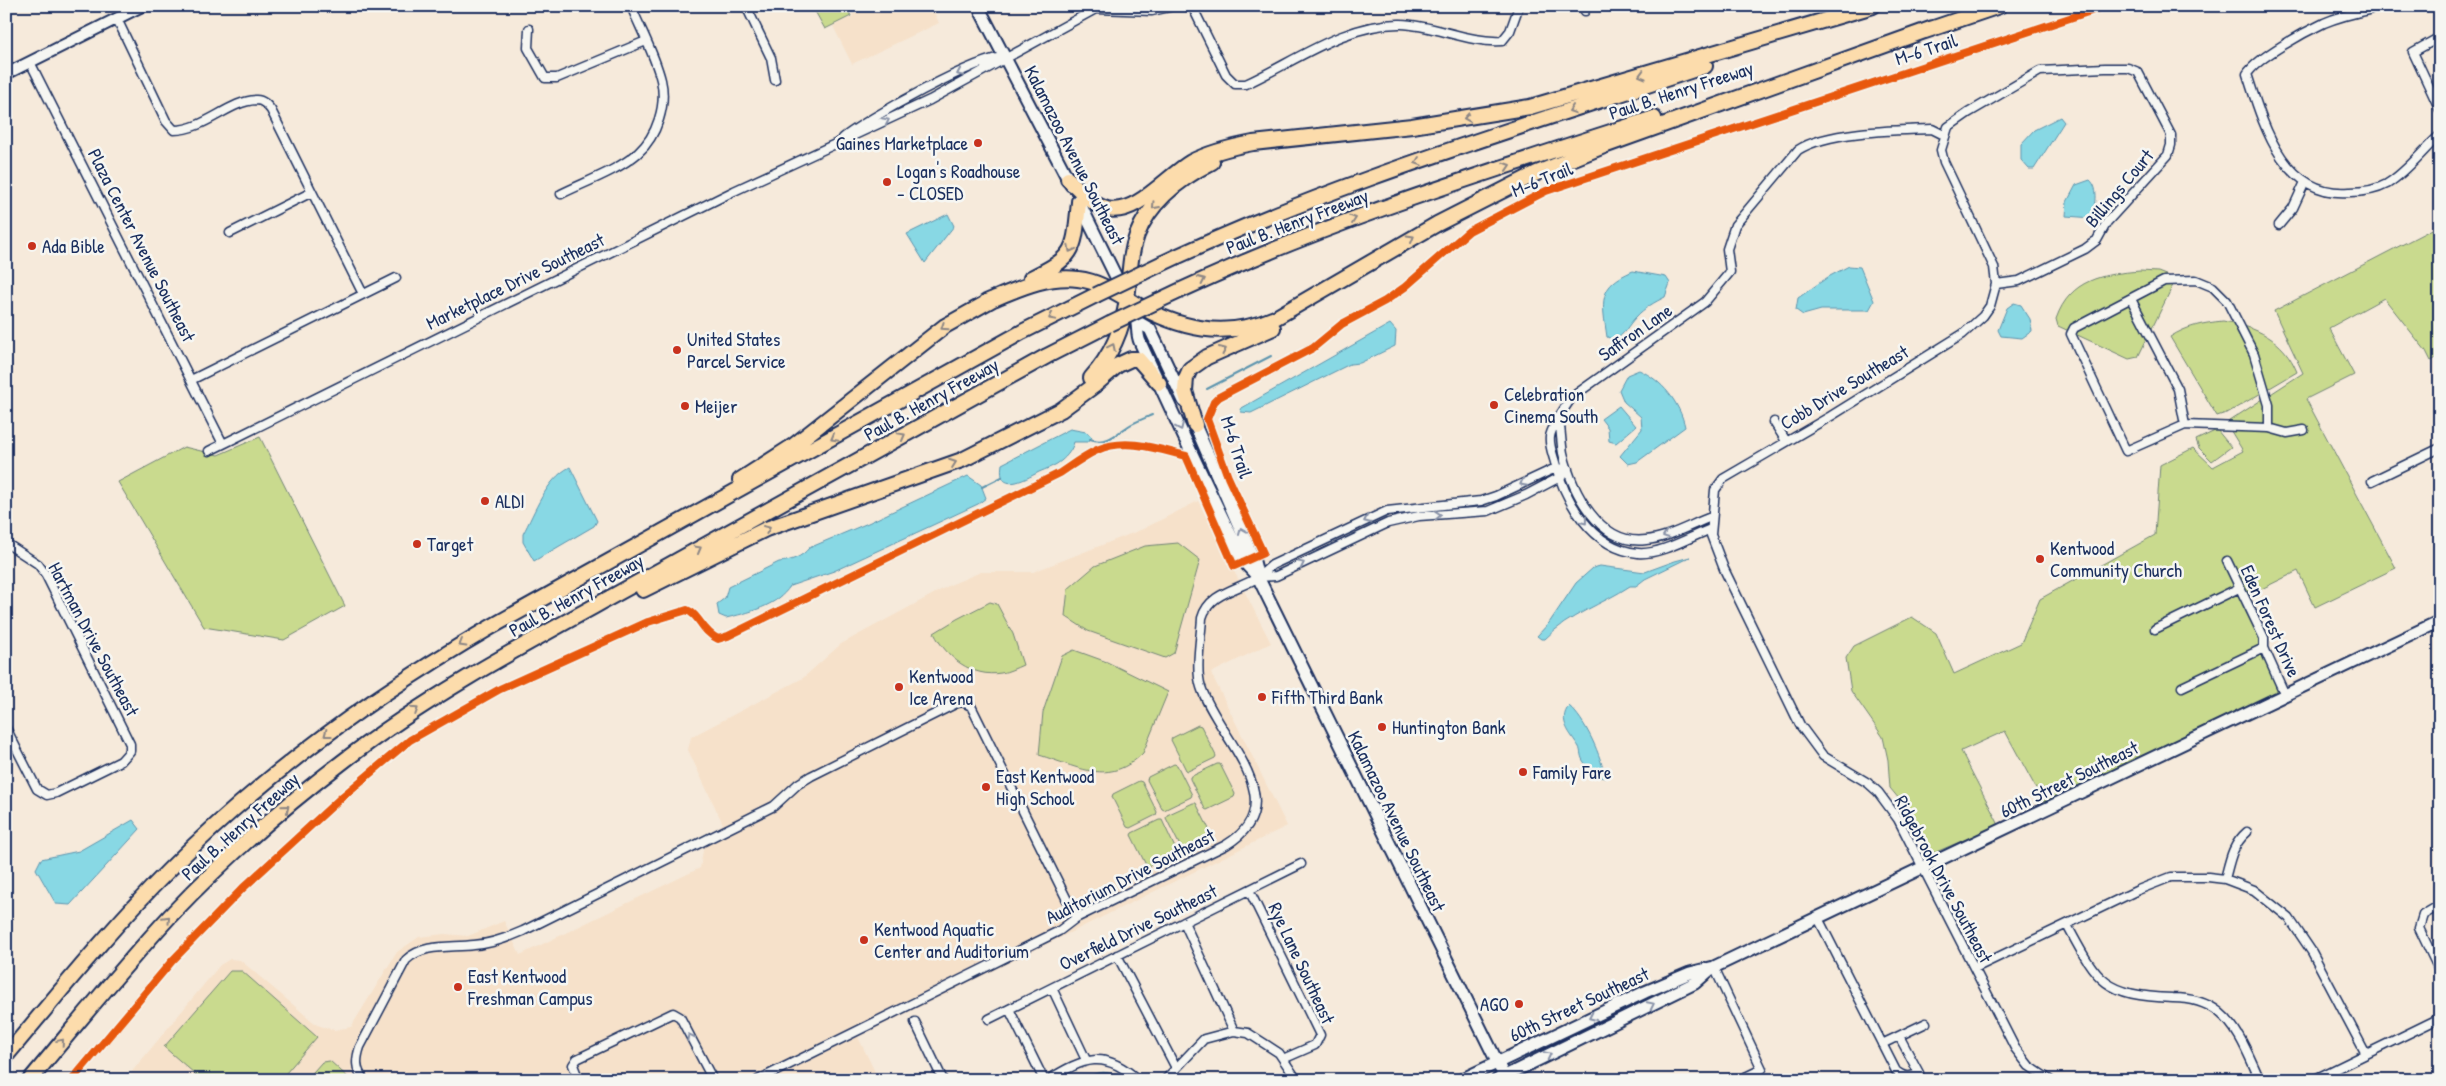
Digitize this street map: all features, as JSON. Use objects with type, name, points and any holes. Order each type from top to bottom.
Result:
[{"type":"highway","points":[[1068,179],[1099,205],[1121,210],[1134,205],[1181,168],[1205,156],[1253,143],[1460,120],[1530,106],[1873,6]]},
{"type":"highway","name":"Paul B. Henry Freeway","points":[[6,1056],[143,897],[198,842],[251,794],[346,720],[407,678],[492,627],[1022,332],[1226,234],[1336,190],[1884,6]]},
{"type":"highway","name":"Paul B. Henry Freeway","points":[[30,1080],[165,922],[247,842],[345,760],[409,714],[503,657],[1047,356],[1235,265],[1336,224],[1594,137],[1999,6]]},
{"type":"highway","points":[[986,302],[1025,286],[1062,278],[1093,282],[1156,315],[1184,326],[1209,331],[1236,330],[1275,318],[1466,208],[1571,159],[1933,28]]},
{"type":"highway","points":[[1027,427],[1071,398],[1102,365],[1120,331],[1127,299],[1129,267],[1136,236],[1150,211],[1170,190],[1202,167],[1226,156],[1308,138]]},
{"type":"highway","points":[[492,627],[542,595],[768,463],[821,425],[945,326],[1066,258],[1075,240],[1079,202]]},
{"type":"highway","points":[[1195,425],[1185,384],[1188,372],[1194,365],[1281,324],[1369,264]]},
{"type":"highway","points":[[503,657],[581,621],[753,535],[791,519],[962,460],[1066,407],[1118,365],[1131,359],[1141,361],[1159,383]]},
{"type":"main road","name":"Kalamazoo Avenue Southeast","points":[[978,6],[1068,179],[1127,299],[1138,322],[1137,335],[1244,562],[1258,577]]},
{"type":"main road","name":"Kalamazoo Avenue Southeast","points":[[1138,322],[1150,329],[1195,425],[1253,558],[1258,577],[1497,1062],[1502,1079]]},
{"type":"main road","name":"60th Street Southeast","points":[[1461,1080],[1613,1007],[1690,973],[1714,967],[2440,621]]},
{"type":"main road","name":"60th Street Southeast","points":[[1502,1079],[1695,984],[1714,967]]},
{"type":"main road","points":[[1607,1026],[1613,1018],[1613,1007]]},
{"type":"street","points":[[6,74],[142,6]]},
{"type":"street","points":[[560,194],[638,153],[653,132],[662,112],[664,95],[661,80],[631,6]]},
{"type":"street","points":[[746,6],[771,58],[775,80]]},
{"type":"street","points":[[1098,7],[1152,11],[1172,6]]},
{"type":"street","points":[[1192,6],[1226,75],[1235,84],[1246,84],[1333,41],[1372,26],[1401,24],[1502,41],[1510,31],[1519,6]]},
{"type":"street","points":[[2375,6],[2369,10],[2324,23],[2261,58],[2247,74],[2275,150],[2286,165],[2304,182],[2338,194],[2363,192],[2385,185],[2404,172],[2440,135]]},
{"type":"street","name":"Marketplace Drive Southeast","points":[[209,451],[734,191],[802,161],[836,143],[867,121],[946,79],[992,58],[1005,57],[1098,7]]},
{"type":"street","points":[[117,19],[166,121],[174,130],[187,130],[243,104],[257,100],[265,103],[272,110],[363,294]]},
{"type":"street","points":[[529,29],[528,48],[545,78],[550,79],[557,78],[646,42]]},
{"type":"street","points":[[2440,37],[2412,52],[2440,110]]},
{"type":"street","name":"Plaza Center Avenue Southeast","points":[[30,62],[222,444]]},
{"type":"street","name":"Billings Court","points":[[1944,135],[1948,127],[1968,113],[2040,71],[2106,68],[2128,68],[2138,72],[2171,135],[2168,155],[2107,222],[2097,240],[2064,260],[2019,280],[1996,284]]},
{"type":"street","name":"Saffron Lane","points":[[1711,529],[1656,551],[1639,553],[1621,550],[1601,539],[1576,511],[1556,468],[1550,435],[1572,397],[1705,302],[1730,272],[1727,249],[1735,225],[1798,150],[1809,143],[1844,136],[1932,129],[1944,135]]},
{"type":"street","points":[[1944,135],[1941,150],[1944,162],[1994,268],[1996,284]]},
{"type":"street","points":[[2279,226],[2294,208],[2304,182]]},
{"type":"street","points":[[230,233],[312,192]]},
{"type":"street","points":[[191,380],[396,278]]},
{"type":"street","points":[[2270,428],[2269,405],[2254,354],[2227,302],[2213,287],[2196,280],[2164,281],[2074,328],[2070,334],[2126,451],[2185,425],[2270,428],[2286,433],[2304,430]]},
{"type":"street","name":"Cobb Drive Southeast","points":[[1711,517],[1715,490],[1723,479],[1786,440],[1831,416],[1963,334],[1983,316],[1990,306],[1996,284]]},
{"type":"street","points":[[2131,299],[2178,389],[2185,425]]},
{"type":"street","points":[[1559,419],[1568,469],[1578,492],[1593,517],[1601,526],[1625,539],[1643,541],[1655,539],[1711,517]]},
{"type":"street","points":[[1774,422],[1786,440]]},
{"type":"street","points":[[2372,481],[2440,448]]},
{"type":"street","points":[[1258,577],[1272,565],[1387,511],[1481,501],[1556,468],[1568,469]]},
{"type":"street","points":[[1258,577],[1276,576],[1392,522],[1419,516],[1488,511],[1560,478],[1568,469]]},
{"type":"street","name":"Ridgebrook Drive Southeast","points":[[1711,517],[1711,535],[1724,569],[1800,726],[1823,756],[1868,783],[1878,792],[1898,819],[2015,1048],[2029,1066],[2050,1080]]},
{"type":"street","name":"Hartman Drive Southeast","points":[[6,543],[38,564],[58,598],[130,744],[130,751],[121,761],[56,793],[46,795],[37,788],[6,728]]},
{"type":"street","name":"Eden Forest Drive","points":[[2226,561],[2264,638],[2264,648],[2285,695]]},
{"type":"street","name":"Auditorium Drive Southeast","points":[[758,1080],[1059,931],[1076,918],[1239,837],[1250,822],[1256,798],[1253,784],[1203,692],[1199,676],[1202,618],[1205,608],[1218,597],[1258,577]]},
{"type":"street","points":[[2155,629],[2239,588]]},
{"type":"street","points":[[2182,687],[2264,648]]},
{"type":"street","points":[[364,1080],[358,1070],[356,1059],[360,1047],[406,960],[412,954],[427,949],[475,946],[499,941],[523,932],[774,806],[798,784],[811,776],[957,703],[962,702],[971,706],[1076,918]]},
{"type":"street","points":[[2226,879],[2234,846],[2247,832]]},
{"type":"street","name":"Overfield Drive Southeast","points":[[989,1019],[1301,864]]},
{"type":"street","points":[[1975,968],[2138,890],[2171,877],[2226,879],[2254,890],[2289,918],[2312,952],[2366,1054]]},
{"type":"street","name":"Rye Lane Southeast","points":[[1249,890],[1320,1035],[1315,1045],[1283,1059]]},
{"type":"street","points":[[2440,905],[2423,915],[2419,928],[2440,972]]},
{"type":"street","points":[[1818,918],[1896,1071],[1901,1075],[1915,1076],[1919,1073],[1899,1036]]},
{"type":"street","points":[[1184,922],[1234,1032]]},
{"type":"street","points":[[2067,925],[2084,958],[2095,973],[2110,986],[2134,995],[2185,998],[2205,1004],[2219,1012],[2234,1027],[2260,1080]]},
{"type":"street","points":[[1117,956],[1176,1068]]},
{"type":"street","points":[[1714,967],[1762,1069],[1739,1080]]},
{"type":"street","points":[[1052,988],[1086,1060]]},
{"type":"street","points":[[1009,1009],[1046,1080],[1086,1060],[1100,1058],[1115,1062],[1138,1080]]},
{"type":"street","points":[[579,1080],[573,1065],[577,1059],[673,1013],[680,1017],[713,1080]]},
{"type":"street","points":[[2313,1080],[2440,1018]]},
{"type":"street","points":[[915,1022],[943,1080]]},
{"type":"street","points":[[1882,1044],[1926,1023]]},
{"type":"street","points":[[1164,1080],[1204,1039],[1234,1032],[1248,1033],[1278,1053],[1297,1080]]},
{"type":"shaded area","points":[[848,6],[931,6],[939,23],[852,64],[833,26],[853,16]]},
{"type":"shaded area","name":"East Kentwood High School","points":[[1198,501],[1271,643],[1211,673],[1287,826],[858,1037],[879,1080],[125,1080],[220,965],[230,959],[240,960],[317,1025],[334,1030],[351,1027],[397,952],[419,937],[444,934],[468,936],[504,921],[520,955],[700,868],[704,845],[711,833],[723,824],[688,750],[691,737],[803,678],[841,644],[950,585],[981,572],[1033,572],[1143,529]]},
{"type":"green space","points":[[812,6],[846,6],[851,16],[825,29]]},
{"type":"green space","points":[[2440,225],[2440,356],[2431,361],[2426,351],[2384,298],[2329,328],[2354,375],[2306,399],[2396,568],[2315,607],[2298,571],[2241,599],[2286,689],[2044,803],[2005,731],[1961,751],[1999,825],[1929,855],[1904,805],[1890,788],[1888,760],[1883,737],[1851,691],[1846,658],[1854,646],[1912,617],[1936,633],[1954,674],[2021,643],[2040,599],[2155,535],[2160,465],[2193,448],[2213,467],[2243,451],[2226,423],[2303,373],[2274,311]]},
{"type":"green space","points":[[2140,271],[2158,272],[2176,279],[2138,357],[2129,359],[2058,326],[2056,319],[2062,306],[2079,287],[2101,277]]},
{"type":"green space","points":[[2223,321],[2247,327],[2268,336],[2285,351],[2297,372],[2229,412],[2217,416],[2170,337],[2195,326]]},
{"type":"green space","points":[[2217,430],[2231,447],[2212,461],[2199,448],[2196,440]]},
{"type":"green space","points":[[260,437],[345,606],[284,640],[204,627],[118,482],[184,447],[218,455]]},
{"type":"green space","points":[[1178,543],[1200,560],[1174,653],[1165,658],[1088,631],[1065,616],[1068,589],[1095,566],[1145,546]]},
{"type":"green space","points":[[990,602],[997,604],[1013,634],[1023,665],[1009,671],[990,674],[970,669],[961,664],[945,650],[934,633]]},
{"type":"green space","points":[[1074,650],[1107,662],[1168,692],[1143,753],[1118,769],[1106,772],[1081,769],[1039,755],[1043,712],[1062,656]]},
{"type":"green space","points":[[1198,725],[1201,726],[1216,756],[1188,771],[1171,740]]},
{"type":"green space","points":[[1174,764],[1177,765],[1192,795],[1164,810],[1147,780],[1148,777]]},
{"type":"green space","points":[[1220,764],[1235,794],[1234,797],[1207,810],[1190,777]]},
{"type":"green space","points":[[1139,781],[1142,782],[1157,812],[1156,815],[1130,828],[1127,827],[1112,797],[1113,794]]},
{"type":"green space","points":[[1196,803],[1211,833],[1210,836],[1184,849],[1181,848],[1166,818],[1167,815]]},
{"type":"green space","points":[[1162,820],[1176,850],[1175,853],[1149,866],[1146,865],[1131,835]]},
{"type":"green space","points":[[230,971],[242,971],[317,1037],[280,1080],[202,1080],[164,1047]]},
{"type":"green space","points":[[330,1061],[351,1080],[306,1080],[322,1062]]},
{"type":"water","points":[[2060,117],[2064,122],[2034,169],[2029,169],[2021,160],[2021,144],[2034,130]]},
{"type":"water","points":[[2090,180],[2096,193],[2093,218],[2066,216],[2067,202],[2076,185]]},
{"type":"water","points":[[948,214],[954,226],[925,263],[907,234]]},
{"type":"water","points":[[1849,266],[1860,267],[1874,301],[1869,310],[1821,310],[1803,315],[1796,310],[1798,298],[1828,277]]},
{"type":"water","points":[[1633,271],[1666,277],[1670,283],[1665,297],[1642,311],[1615,340],[1607,337],[1604,314],[1605,296],[1613,283]]},
{"type":"water","points":[[2014,303],[2021,305],[2030,319],[2032,331],[2022,338],[2001,336],[1998,330],[2007,308]]},
{"type":"water","points":[[1390,324],[1396,331],[1395,346],[1360,363],[1350,364],[1251,413],[1241,412],[1240,409]]},
{"type":"water","points":[[1639,370],[1655,380],[1669,393],[1679,409],[1685,427],[1637,462],[1628,464],[1620,456],[1642,429],[1641,417],[1624,402],[1619,390],[1627,375]]},
{"type":"water","points":[[1619,406],[1636,426],[1616,443],[1609,441],[1608,428],[1601,419]]},
{"type":"water","points":[[1070,429],[1086,432],[1092,437],[1088,442],[1074,442],[1067,455],[1053,466],[1013,483],[1004,479],[1002,464]]},
{"type":"water","points":[[570,467],[597,521],[594,526],[534,561],[523,542],[523,534],[537,506],[554,479]]},
{"type":"water","points":[[968,476],[981,485],[986,498],[978,504],[834,571],[790,586],[778,599],[761,608],[726,618],[719,615],[717,604],[725,598],[728,587],[779,562],[796,558],[809,548],[868,523]]},
{"type":"water","points":[[1690,557],[1645,579],[1636,586],[1630,586],[1575,616],[1545,639],[1537,636],[1549,623],[1576,583],[1593,568],[1600,566],[1645,572]]},
{"type":"water","points":[[1569,706],[1581,720],[1592,739],[1605,778],[1595,776],[1585,764],[1579,747],[1566,727],[1564,717]]},
{"type":"water","points":[[133,820],[140,829],[70,905],[56,904],[36,869],[41,859],[79,851]]},
{"type":"waterway","points":[[1207,389],[1271,356]]},
{"type":"waterway","points":[[1090,439],[1106,440],[1152,415]]},
{"type":"waterway","points":[[982,487],[1002,477]]},
{"type":"waterway","points":[[1084,1080],[1098,1073],[1107,1073],[1120,1080]]},
{"type":"cycle path","name":"M-6 Trail","points":[[72,1080],[172,961],[243,888],[343,796],[410,740],[500,689],[648,622],[687,610],[695,616],[712,636],[718,639],[728,636],[1060,473],[1097,450],[1119,444],[1131,444],[1186,456],[1234,566],[1263,553],[1228,477],[1207,419],[1214,402],[1219,397],[1313,348],[1342,324],[1385,301],[1405,287],[1469,231],[1546,191],[2106,6]]},
{"type":"place","name":"Gaines Marketplace","points":[[978,143]]},
{"type":"place","name":"Logan's Roadhouse - CLOSED","points":[[887,182]]},
{"type":"place","name":"Ada Bible","points":[[32,246]]},
{"type":"place","name":"United States Parcel Service","points":[[677,350]]},
{"type":"place","name":"Celebration Cinema South","points":[[1494,405]]},
{"type":"place","name":"Meijer","points":[[685,406]]},
{"type":"place","name":"ALDI","points":[[485,501]]},
{"type":"place","name":"Target","points":[[417,544]]},
{"type":"place","name":"Kentwood Community Church","points":[[2040,559]]},
{"type":"place","name":"Kentwood Ice Arena","points":[[899,687]]},
{"type":"place","name":"Fifth Third Bank","points":[[1262,697]]},
{"type":"place","name":"Huntington Bank","points":[[1382,727]]},
{"type":"place","name":"Family Fare","points":[[1523,772]]},
{"type":"place","name":"East Kentwood High School","points":[[986,787]]},
{"type":"place","name":"Kentwood Aquatic Center and Auditorium","points":[[864,940]]},
{"type":"place","name":"East Kentwood Freshman Campus","points":[[458,987]]},
{"type":"place","name":"AGO","points":[[1519,1004]]}]
